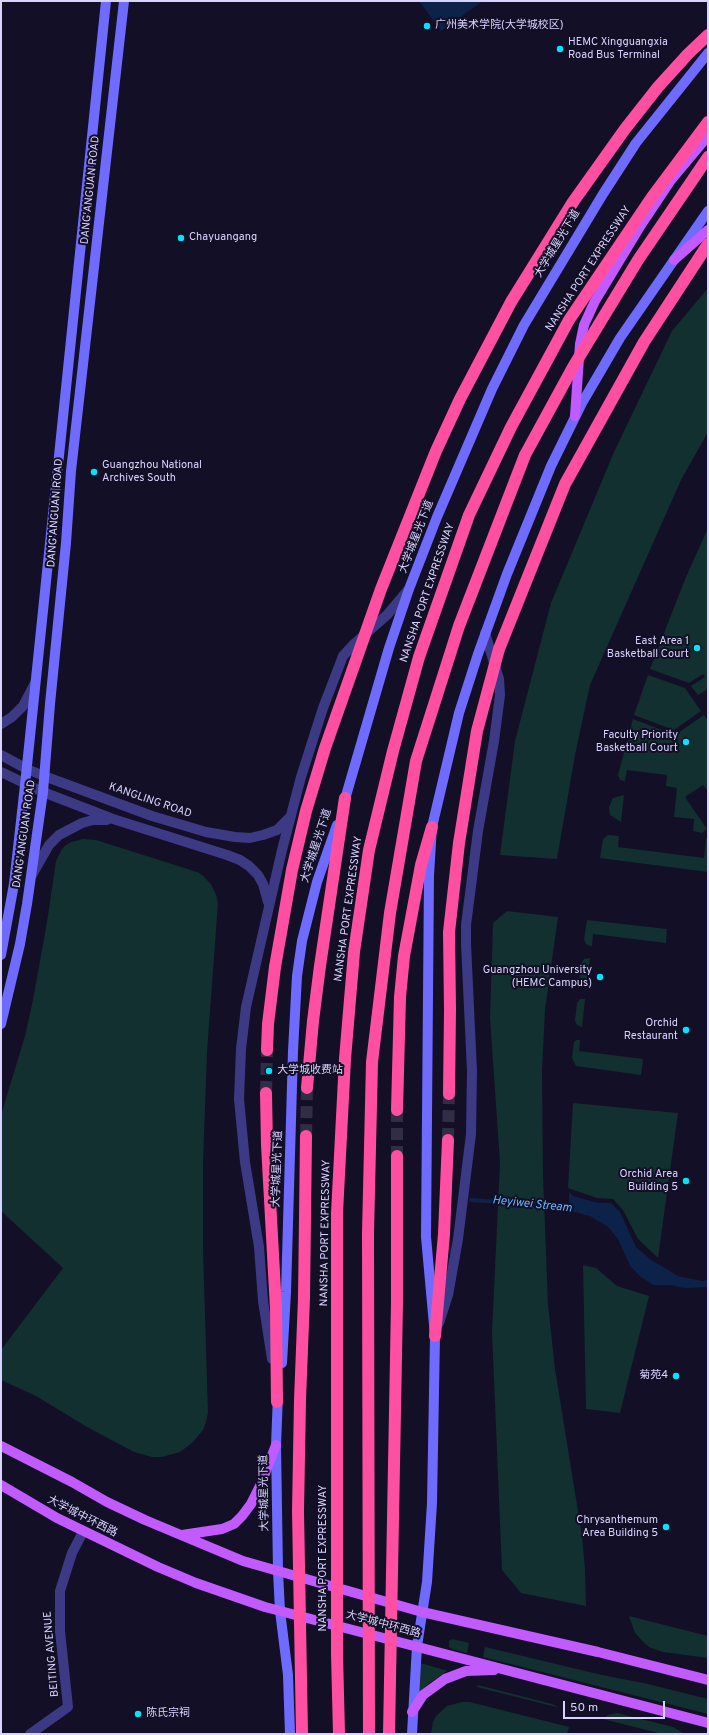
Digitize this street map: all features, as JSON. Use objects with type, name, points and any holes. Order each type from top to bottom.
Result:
[{"type":"highway","points":[[267,1050],[270,1001],[275,967],[292,870],[306,811],[325,748],[386,575],[439,444],[471,378],[511,302],[573,202],[616,140],[688,54],[708,35]]},
{"type":"highway","name":"NANSHA PORT EXPRESSWAY","points":[[339,1734],[337,1654],[337,1213],[345,1059],[354,952],[368,850],[419,657],[469,516],[511,427],[569,320],[652,197],[708,122]]},
{"type":"highway","points":[[369,1734],[368,1233],[372,1062],[390,913],[416,761],[459,626],[525,455],[573,367],[638,260],[708,157]]},
{"type":"highway","points":[[449,1094],[449,932],[459,843],[477,732],[500,649],[566,484],[644,342],[708,244]]},
{"type":"highway","points":[[307,1088],[320,966],[345,798]]},
{"type":"highway","points":[[397,1110],[400,997],[404,956],[421,865],[432,826]]},
{"type":"highway","points":[[266,1093],[267,1145],[276,1309],[277,1402]]},
{"type":"highway","points":[[302,1734],[298,1497],[304,1298],[306,1136]]},
{"type":"highway","points":[[435,1336],[444,1234],[448,1140]]},
{"type":"highway","points":[[389,1734],[397,1304],[397,1156]]},
{"type":"main road","name":"DANG'ANGUAN ROAD","points":[[1,955],[14,884],[27,769],[106,1]]},
{"type":"main road","name":"DANG'ANGUAN ROAD","points":[[1,1024],[20,944],[43,792],[50,704],[61,611],[71,471],[124,1]]},
{"type":"main road","name":"大学城星光下道","points":[[290,1734],[288,1675],[280,1611],[278,1571],[276,1445],[277,1402],[286,1292],[293,1051],[297,976],[302,941],[317,882],[345,798],[389,648],[437,517],[492,389],[524,325],[561,262],[636,142],[708,53]]},
{"type":"main road","points":[[575,416],[580,344],[584,325],[595,301],[641,226],[672,180],[708,136]]},
{"type":"main road","points":[[412,1734],[412,1712],[417,1646],[427,1582],[432,1503],[435,1336],[426,1237],[429,875],[432,826],[459,713],[485,633],[548,473],[575,416],[620,338],[708,211]]},
{"type":"main road","points":[[674,260],[708,230]]},
{"type":"main road","points":[[181,1536],[222,1529],[234,1524],[251,1504],[260,1486],[276,1445]]},
{"type":"main road","name":"大学城中环西路","points":[[1,1446],[72,1482],[107,1502],[181,1536],[243,1561],[422,1612],[598,1652],[708,1680]]},
{"type":"main road","name":"大学城中环西路","points":[[1,1485],[83,1532],[158,1568],[196,1583],[280,1611],[708,1723]]},
{"type":"main road","points":[[412,1712],[418,1702],[428,1691],[453,1675],[475,1670],[505,1669]]},
{"type":"street","points":[[277,1402],[264,1301],[259,1247],[245,1162],[239,1099],[242,1028],[291,816],[301,777],[324,708],[344,656],[354,644],[387,615],[410,588]]},
{"type":"street","points":[[435,1336],[448,1295],[470,1154],[472,1071],[466,925],[478,831],[496,733],[500,695],[499,679],[485,633]]},
{"type":"street","points":[[1,724],[12,717],[23,706],[36,682]]},
{"type":"street","name":"KANGLING ROAD","points":[[1,755],[44,776],[152,816],[206,832],[250,838],[277,830],[291,816]]},
{"type":"street","points":[[1,772],[25,785],[113,819],[240,860],[249,866],[260,880],[267,893],[269,906]]},
{"type":"street","points":[[31,877],[49,845],[59,835],[82,823],[93,820],[113,819]]},
{"type":"street","name":"BEITING AVENUE","points":[[30,1734],[68,1706],[60,1631],[60,1590],[72,1553],[83,1532]]},
{"type":"green space","points":[[708,288],[708,432],[681,480],[590,685],[575,755],[557,859],[500,855],[515,741],[551,603],[614,452],[672,331]]},
{"type":"green space","points":[[708,528],[708,689],[698,695],[691,686],[705,677],[703,674],[689,683],[650,669],[686,577]]},
{"type":"green space","points":[[648,675],[685,688],[701,711],[674,730],[634,715]]},
{"type":"green space","points":[[704,715],[708,721],[708,791],[703,785],[685,797],[707,829],[702,833],[693,831],[694,819],[674,817],[677,788],[666,786],[667,775],[627,770],[625,781],[620,780],[618,775],[633,719],[675,735]]},
{"type":"green space","points":[[624,795],[621,822],[610,815],[609,807],[613,798]]},
{"type":"green space","points":[[608,835],[619,836],[618,847],[704,858],[706,839],[708,838],[708,872],[600,858],[603,839]]},
{"type":"green space","points":[[83,839],[96,840],[197,872],[211,884],[218,903],[207,1052],[203,1164],[203,1249],[208,1413],[203,1430],[192,1443],[180,1452],[162,1457],[152,1457],[134,1452],[87,1427],[36,1396],[1,1380],[1,1350],[63,1268],[1,1211],[1,1115],[25,1036],[33,1000],[56,861],[62,849],[66,845]]},
{"type":"green space","points":[[507,911],[558,917],[545,1010],[542,1071],[543,1175],[548,1304],[555,1369],[582,1536],[586,1606],[521,1593],[502,1570],[492,1332],[500,1163],[490,1018],[493,923]]},
{"type":"green space","points":[[587,920],[667,929],[666,943],[593,934],[592,946],[590,946],[586,944],[584,939]]},
{"type":"green space","points":[[590,958],[587,987],[584,987],[579,982],[581,963],[584,959]]},
{"type":"green space","points":[[580,999],[585,999],[582,1027],[577,1025],[575,1021],[577,1003]]},
{"type":"green space","points":[[580,1040],[579,1051],[643,1059],[641,1075],[576,1066],[572,1058],[574,1042]]},
{"type":"green space","points":[[573,1103],[678,1113],[658,1258],[638,1239],[623,1210],[613,1199],[597,1198],[568,1188]]},
{"type":"green space","points":[[583,1265],[596,1268],[617,1286],[649,1296],[620,1413],[586,1409]]},
{"type":"green space","points":[[629,1616],[708,1636],[708,1658],[663,1652],[651,1648],[635,1633]]},
{"type":"green space","points":[[452,1639],[469,1643],[467,1653],[449,1647],[449,1641]]},
{"type":"green space","points":[[485,1647],[708,1699],[708,1714],[483,1657]]},
{"type":"green space","points":[[417,1662],[447,1671],[428,1684],[417,1696]]},
{"type":"green space","points":[[478,1685],[552,1704],[560,1708],[477,1687]]},
{"type":"green space","points":[[462,1702],[470,1702],[569,1727],[567,1734],[431,1734],[433,1722],[436,1716],[447,1706]]},
{"type":"green space","points":[[617,1713],[673,1727],[685,1734],[662,1734],[603,1719],[608,1715]]},
{"type":"water","points":[[419,1],[483,1],[441,31]]},
{"type":"water","points":[[569,1192],[573,1196],[598,1203],[611,1203],[620,1212],[636,1247],[650,1259],[678,1276],[702,1281],[708,1280],[708,1284],[684,1288],[670,1285],[653,1285],[641,1277],[630,1266],[618,1239],[599,1216],[585,1215],[573,1211],[569,1203]]},
{"type":"waterway","name":"Heyiwei Stream","points":[[471,1200],[567,1207],[576,1210]]},
{"type":"waterway","name":"Heyiwei Stream","points":[[589,1213],[607,1224]]},
{"type":"waterway","name":"Heyiwei Stream","points":[[687,1286],[708,1285]]},
{"type":"tunnel","points":[[266,1093],[267,1050]]},
{"type":"tunnel","points":[[306,1136],[307,1088]]},
{"type":"tunnel","points":[[448,1140],[449,1094]]},
{"type":"tunnel","points":[[397,1110],[397,1156]]},
{"type":"place","name":"广州美术学院(大学城校区)","points":[[427,26]]},
{"type":"place","name":"HEMC Xingguangxia Road Bus Terminal","points":[[560,49]]},
{"type":"place","name":"Chayuangang","points":[[181,238]]},
{"type":"place","name":"Guangzhou National Archives South","points":[[94,472]]},
{"type":"place","name":"East Area 1 Basketball Court","points":[[697,648]]},
{"type":"place","name":"Faculty Priority Basketball Court","points":[[686,742]]},
{"type":"place","name":"Guangzhou University (HEMC Campus)","points":[[600,977]]},
{"type":"place","name":"Orchid Restaurant","points":[[686,1030]]},
{"type":"place","name":"大学城收费站","points":[[269,1071]]},
{"type":"place","name":"Orchid Area Building 5","points":[[686,1181]]},
{"type":"place","name":"菊苑4","points":[[676,1376]]},
{"type":"place","name":"Chrysanthemum Area Building 5","points":[[666,1527]]},
{"type":"place","name":"陈氏宗祠","points":[[138,1714]]}]
